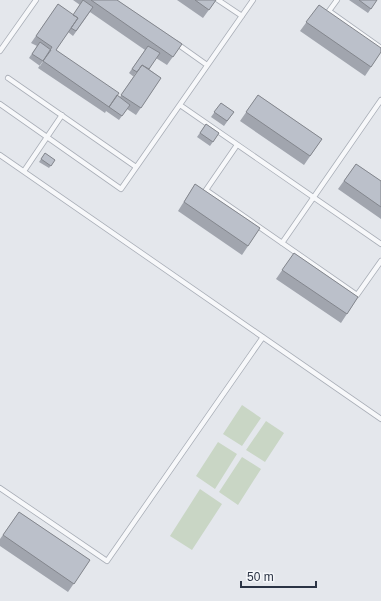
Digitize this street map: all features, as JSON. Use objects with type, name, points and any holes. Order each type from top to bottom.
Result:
[{"type":"lane","points":[[0,51],[36,0]]},
{"type":"lane","points":[[218,0],[242,16]]},
{"type":"lane","points":[[0,104],[121,189],[253,0]]},
{"type":"lane","points":[[337,0],[329,11],[381,48]]},
{"type":"lane","points":[[170,39],[208,65]]},
{"type":"lane","points":[[8,78],[136,166]]},
{"type":"lane","points":[[282,243],[381,100]]},
{"type":"lane","points":[[180,105],[381,244]]},
{"type":"lane","points":[[24,171],[62,115]]},
{"type":"lane","points":[[237,144],[206,190],[357,295],[381,261]]},
{"type":"lane","points":[[0,155],[381,418]]},
{"type":"lane","points":[[0,488],[107,561],[263,337]]},
{"type":"green space","points":[[242,405],[261,418],[242,446],[223,434]]},
{"type":"green space","points":[[266,421],[284,433],[265,462],[246,450]]},
{"type":"green space","points":[[218,442],[237,454],[215,489],[196,476]]},
{"type":"green space","points":[[242,457],[261,469],[238,505],[219,492]]},
{"type":"green space","points":[[200,489],[222,504],[192,550],[170,536]]},
{"type":"building","points":[[83,0],[93,7],[76,31],[71,28],[78,18],[73,15]]},
{"type":"building","points":[[91,0],[117,0],[182,44],[173,57]]},
{"type":"building","points":[[195,0],[216,0],[209,10]]},
{"type":"building","points":[[359,0],[377,0],[371,9]]},
{"type":"building","points":[[58,4],[78,18],[56,50],[119,93],[109,107],[43,61],[52,47],[36,36]]},
{"type":"building","points":[[319,5],[381,48],[381,52],[371,67],[306,22]]},
{"type":"building","points":[[40,42],[51,50],[43,61],[32,54]]},
{"type":"building","points":[[148,46],[160,53],[149,69],[142,65],[137,72],[132,69]]},
{"type":"building","points":[[142,65],[161,78],[141,108],[121,95]]},
{"type":"building","points":[[117,95],[130,105],[122,116],[109,107]]},
{"type":"building","points":[[258,95],[322,139],[310,156],[246,112]]},
{"type":"building","points":[[221,103],[234,112],[227,121],[214,112]]},
{"type":"building","points":[[206,124],[219,133],[213,142],[200,133]]},
{"type":"building","points":[[45,153],[55,160],[51,166],[41,159]]},
{"type":"building","points":[[356,164],[381,181],[381,207],[344,181]]},
{"type":"building","points":[[195,184],[260,228],[248,246],[184,202]]},
{"type":"building","points":[[294,253],[358,297],[347,314],[282,270]]},
{"type":"building","points":[[19,512],[90,560],[74,584],[3,535]]}]
